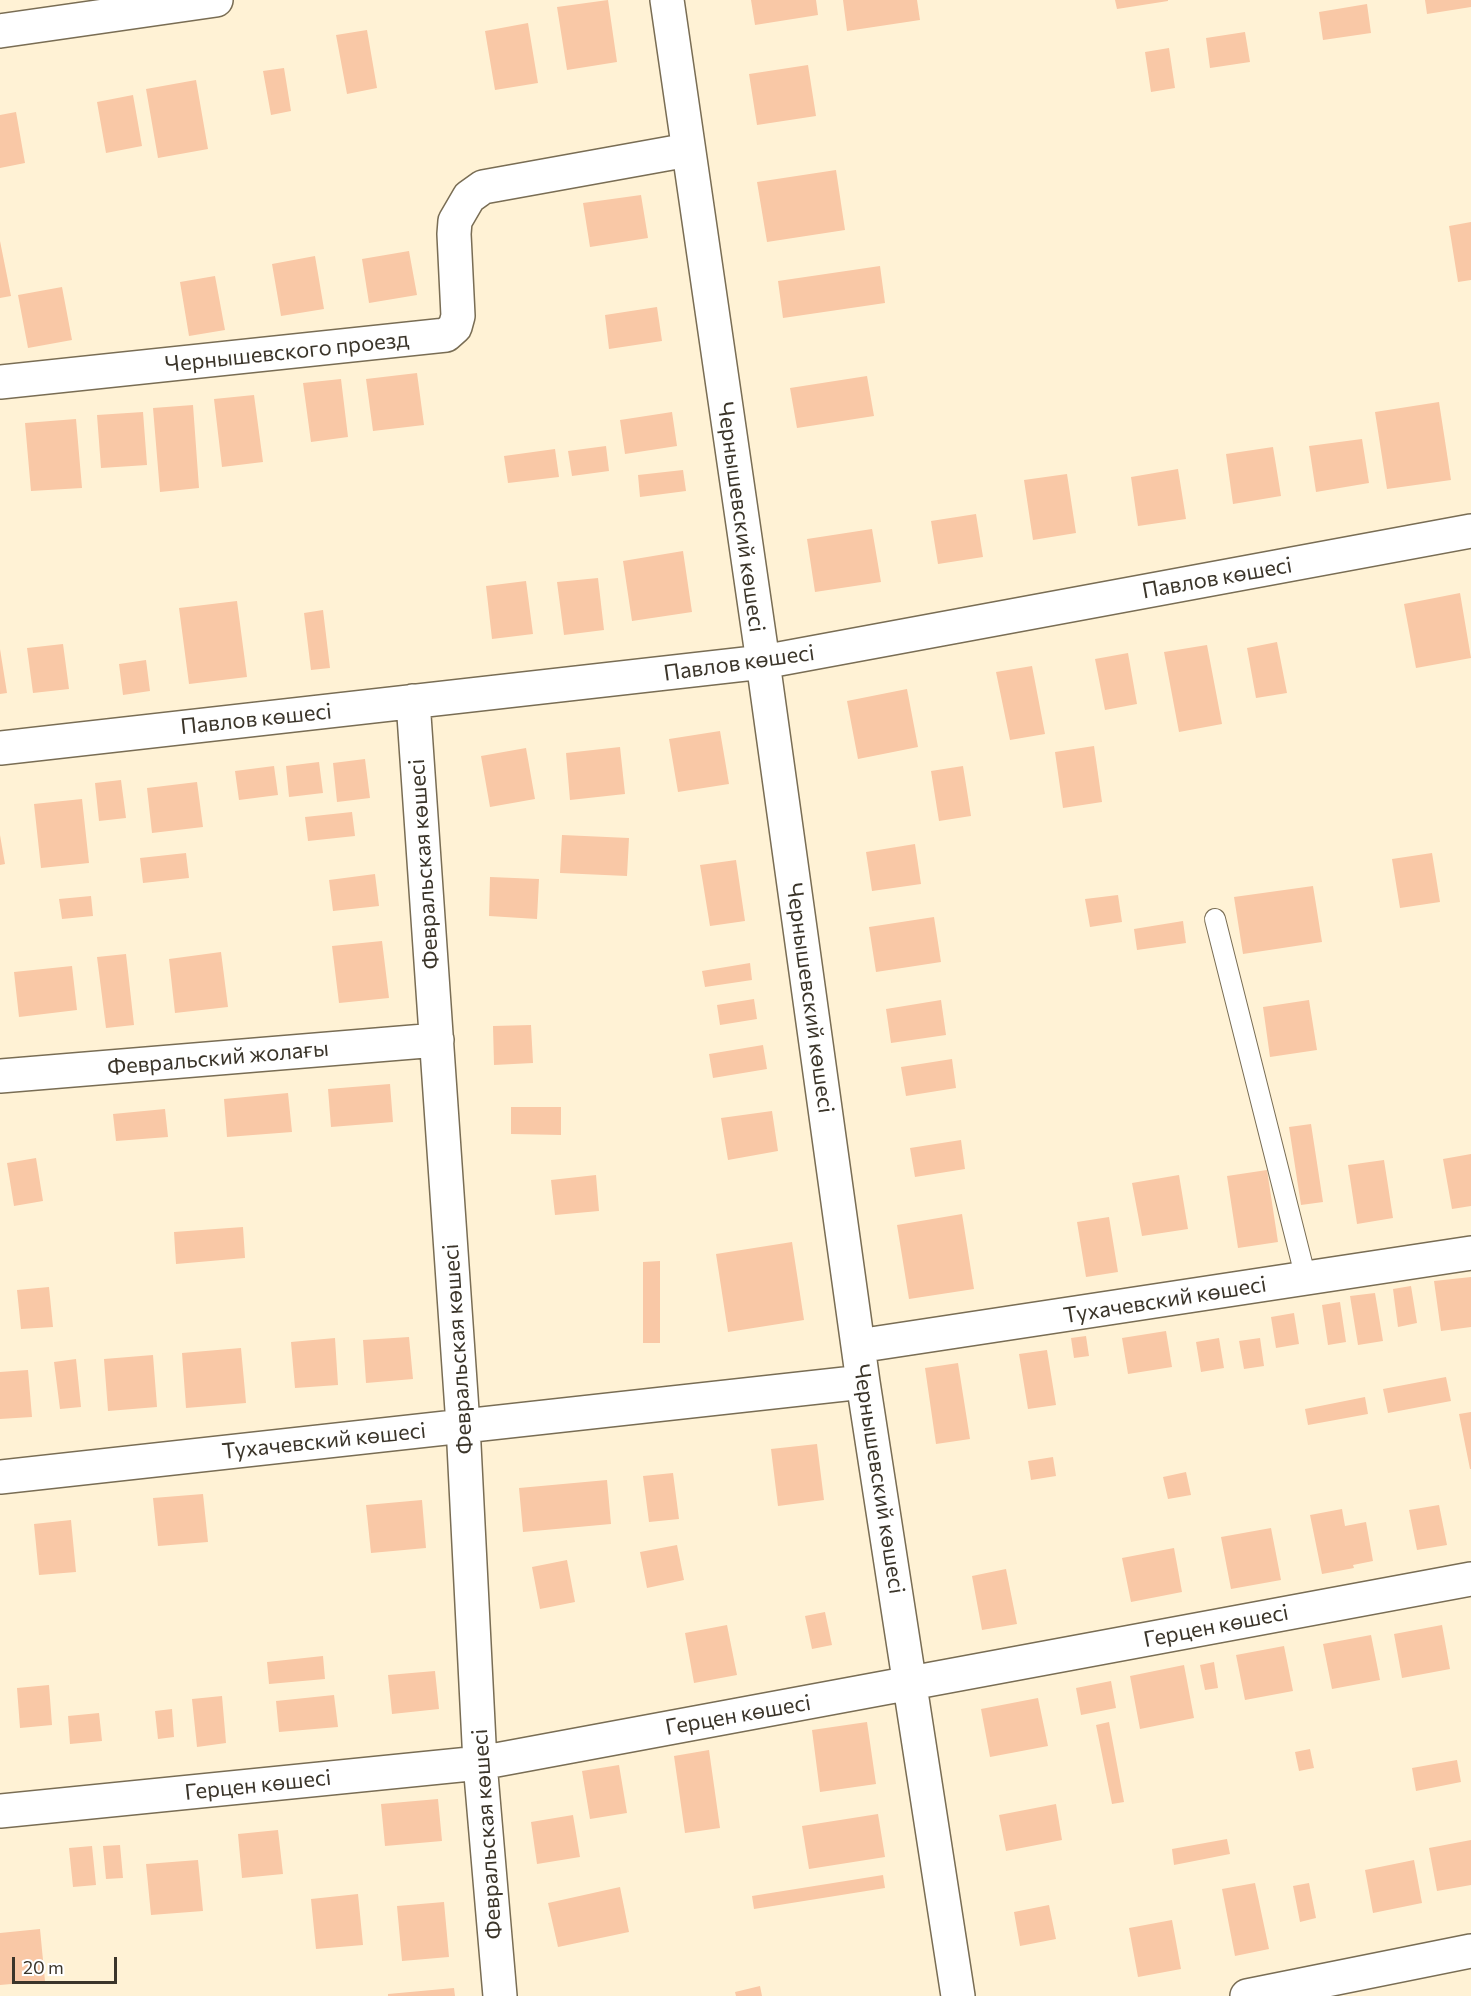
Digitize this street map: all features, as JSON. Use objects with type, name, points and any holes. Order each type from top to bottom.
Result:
[{"type":"street","points":[[0,31],[216,0]]},
{"type":"street","name":"Чернышевский көшесі","points":[[667,0],[763,662],[862,1382],[958,1996]]},
{"type":"street","name":"Чернышевского проезд","points":[[0,382],[446,335],[455,327],[458,316],[455,221],[469,197],[483,187],[688,150]]},
{"type":"street","name":"Павлов көшесі","points":[[0,748],[763,662],[1471,531]]},
{"type":"street","name":"Февральская көшесі","points":[[413,701],[463,1425],[480,1762],[500,1996]]},
{"type":"street","name":"Февральский жолағы","points":[[0,1076],[437,1040]]},
{"type":"street","name":"Тухачевский көшесі","points":[[858,1346],[1471,1253]]},
{"type":"street","name":"Тухачевский көшесі","points":[[0,1477],[862,1382]]},
{"type":"street","name":"Герцен көшесі","points":[[0,1811],[480,1762],[1471,1579]]},
{"type":"street","points":[[1247,1996],[1336,1987],[1471,1951]]},
{"type":"lane","points":[[1215,919],[1306,1278]]},
{"type":"building","points":[[608,0],[617,62],[567,70],[557,7]]},
{"type":"building","points":[[751,0],[816,0],[818,15],[755,25]]},
{"type":"building","points":[[843,0],[917,0],[920,20],[847,31]]},
{"type":"building","points":[[1115,0],[1168,0],[1168,1],[1117,9]]},
{"type":"building","points":[[1425,0],[1471,0],[1471,7],[1427,14]]},
{"type":"building","points":[[1367,4],[1371,33],[1323,40],[1319,12]]},
{"type":"building","points":[[528,23],[538,83],[495,90],[485,31]]},
{"type":"building","points":[[367,30],[377,88],[347,94],[336,35]]},
{"type":"building","points":[[1245,32],[1250,62],[1210,68],[1206,38]]},
{"type":"building","points":[[1169,48],[1175,88],[1151,92],[1145,52]]},
{"type":"building","points":[[808,65],[816,116],[757,125],[749,74]]},
{"type":"building","points":[[284,68],[291,111],[271,115],[263,71]]},
{"type":"building","points":[[196,80],[208,149],[158,158],[146,89]]},
{"type":"building","points":[[133,95],[142,146],[106,153],[97,102]]},
{"type":"building","points":[[16,112],[25,163],[0,168],[0,115]]},
{"type":"building","points":[[836,170],[845,230],[767,242],[757,182]]},
{"type":"building","points":[[641,195],[648,238],[590,247],[583,203]]},
{"type":"building","points":[[1471,222],[1471,280],[1458,282],[1449,226]]},
{"type":"building","points":[[0,241],[11,296],[0,298]]},
{"type":"building","points":[[409,251],[417,295],[369,303],[362,259]]},
{"type":"building","points":[[315,256],[324,309],[281,316],[272,264]]},
{"type":"building","points":[[880,266],[885,303],[783,318],[778,281]]},
{"type":"building","points":[[215,276],[225,330],[189,336],[180,282]]},
{"type":"building","points":[[62,287],[72,340],[28,348],[18,295]]},
{"type":"building","points":[[657,307],[662,341],[609,349],[605,315]]},
{"type":"building","points":[[417,373],[424,425],[373,431],[366,379]]},
{"type":"building","points":[[867,376],[874,416],[797,428],[790,388]]},
{"type":"building","points":[[341,379],[348,437],[311,442],[303,383]]},
{"type":"building","points":[[254,395],[263,462],[222,467],[214,399]]},
{"type":"building","points":[[1439,402],[1451,480],[1387,489],[1375,412]]},
{"type":"building","points":[[193,405],[199,488],[160,492],[153,408]]},
{"type":"building","points":[[143,412],[147,465],[101,468],[97,415]]},
{"type":"building","points":[[672,412],[677,446],[625,454],[620,420]]},
{"type":"building","points":[[76,419],[82,488],[31,491],[25,423]]},
{"type":"building","points":[[1362,439],[1369,483],[1316,492],[1309,446]]},
{"type":"building","points":[[606,446],[609,471],[572,476],[568,451]]},
{"type":"building","points":[[1273,447],[1281,496],[1233,504],[1226,454]]},
{"type":"building","points":[[555,449],[559,477],[508,483],[504,456]]},
{"type":"building","points":[[1178,469],[1186,519],[1138,526],[1131,477]]},
{"type":"building","points":[[683,470],[686,491],[640,497],[638,475]]},
{"type":"building","points":[[1067,474],[1076,533],[1033,540],[1024,480]]},
{"type":"building","points":[[976,514],[983,557],[938,564],[931,521]]},
{"type":"building","points":[[872,529],[881,582],[815,592],[807,539]]},
{"type":"building","points":[[683,551],[692,612],[632,621],[623,561]]},
{"type":"building","points":[[598,578],[604,630],[564,635],[557,582]]},
{"type":"building","points":[[526,581],[533,634],[492,639],[486,586]]},
{"type":"building","points":[[1460,593],[1471,658],[1416,668],[1404,604]]},
{"type":"building","points":[[237,601],[247,677],[189,684],[179,608]]},
{"type":"building","points":[[323,610],[330,668],[311,670],[304,613]]},
{"type":"building","points":[[1277,642],[1287,693],[1256,698],[1247,648]]},
{"type":"building","points":[[63,644],[69,689],[33,693],[27,648]]},
{"type":"building","points":[[1207,645],[1222,724],[1179,732],[1164,652]]},
{"type":"building","points":[[0,649],[7,693],[0,694]]},
{"type":"building","points":[[1128,653],[1137,704],[1105,710],[1095,659]]},
{"type":"building","points":[[146,660],[150,691],[123,695],[119,664]]},
{"type":"building","points":[[1032,666],[1045,734],[1010,740],[996,672]]},
{"type":"building","points":[[907,689],[918,747],[858,759],[847,701]]},
{"type":"building","points":[[720,731],[729,784],[678,792],[669,739]]},
{"type":"building","points":[[1094,746],[1102,802],[1063,808],[1055,752]]},
{"type":"building","points":[[620,747],[625,794],[570,800],[566,753]]},
{"type":"building","points":[[526,748],[535,799],[490,807],[481,756]]},
{"type":"building","points":[[365,759],[370,798],[337,802],[333,763]]},
{"type":"building","points":[[319,762],[323,793],[289,797],[286,766]]},
{"type":"building","points":[[274,766],[278,795],[239,800],[235,771]]},
{"type":"building","points":[[963,766],[971,816],[939,821],[931,771]]},
{"type":"building","points":[[121,780],[126,818],[99,821],[95,783]]},
{"type":"building","points":[[197,782],[203,827],[152,833],[147,788]]},
{"type":"building","points":[[82,799],[89,863],[41,868],[34,804]]},
{"type":"building","points":[[352,812],[355,836],[308,841],[305,817]]},
{"type":"building","points":[[0,835],[5,864],[0,865]]},
{"type":"building","points":[[562,835],[629,838],[627,876],[560,873]]},
{"type":"building","points":[[915,844],[921,884],[872,891],[866,852]]},
{"type":"building","points":[[186,853],[189,878],[143,883],[140,858]]},
{"type":"building","points":[[1432,853],[1440,902],[1400,908],[1392,859]]},
{"type":"building","points":[[736,860],[745,921],[710,926],[700,865]]},
{"type":"building","points":[[375,874],[379,906],[333,911],[329,880]]},
{"type":"building","points":[[490,877],[539,879],[537,919],[489,916]]},
{"type":"building","points":[[1313,886],[1322,942],[1243,954],[1234,897]]},
{"type":"building","points":[[1118,895],[1122,922],[1090,927],[1085,899]]},
{"type":"building","points":[[91,896],[93,916],[62,919],[59,899]]},
{"type":"building","points":[[934,917],[941,962],[876,972],[869,927]]},
{"type":"building","points":[[1183,921],[1186,943],[1137,950],[1134,929]]},
{"type":"building","points":[[382,941],[389,998],[339,1003],[332,946]]},
{"type":"building","points":[[221,952],[228,1007],[175,1013],[169,959]]},
{"type":"building","points":[[126,954],[134,1025],[106,1028],[97,957]]},
{"type":"building","points":[[750,963],[752,980],[705,987],[702,971]]},
{"type":"building","points":[[72,966],[77,1010],[19,1017],[14,972]]},
{"type":"building","points":[[754,999],[757,1019],[720,1025],[717,1005]]},
{"type":"building","points":[[941,1000],[946,1035],[891,1043],[886,1009]]},
{"type":"building","points":[[1309,1000],[1317,1050],[1270,1057],[1263,1007]]},
{"type":"building","points":[[531,1025],[533,1063],[494,1065],[493,1026]]},
{"type":"building","points":[[763,1045],[767,1069],[713,1078],[709,1054]]},
{"type":"building","points":[[952,1059],[956,1088],[906,1096],[901,1067]]},
{"type":"building","points":[[390,1084],[393,1122],[331,1127],[328,1089]]},
{"type":"building","points":[[288,1093],[292,1132],[227,1137],[224,1099]]},
{"type":"building","points":[[511,1107],[561,1107],[561,1135],[511,1134]]},
{"type":"building","points":[[165,1109],[168,1137],[116,1141],[113,1114]]},
{"type":"building","points":[[772,1111],[778,1151],[728,1160],[721,1118]]},
{"type":"building","points":[[1311,1124],[1323,1202],[1301,1205],[1289,1127]]},
{"type":"building","points":[[961,1140],[965,1169],[915,1177],[910,1148]]},
{"type":"building","points":[[1471,1154],[1471,1206],[1452,1209],[1443,1159]]},
{"type":"building","points":[[36,1158],[43,1201],[14,1206],[7,1163]]},
{"type":"building","points":[[1384,1160],[1393,1218],[1357,1224],[1348,1165]]},
{"type":"building","points":[[1267,1170],[1278,1242],[1238,1248],[1227,1176]]},
{"type":"building","points":[[596,1175],[599,1211],[555,1215],[551,1180]]},
{"type":"building","points":[[1179,1175],[1188,1229],[1142,1236],[1132,1183]]},
{"type":"building","points":[[962,1214],[974,1289],[909,1299],[897,1225]]},
{"type":"building","points":[[1109,1217],[1118,1272],[1086,1277],[1077,1222]]},
{"type":"building","points":[[243,1227],[245,1258],[176,1264],[174,1232]]},
{"type":"building","points":[[792,1242],[804,1320],[728,1332],[716,1254]]},
{"type":"building","points":[[660,1261],[660,1343],[643,1343],[643,1262]]},
{"type":"building","points":[[1471,1277],[1471,1327],[1441,1331],[1434,1281]]},
{"type":"building","points":[[1411,1286],[1417,1323],[1398,1327],[1393,1289]]},
{"type":"building","points":[[49,1287],[53,1327],[21,1329],[17,1290]]},
{"type":"building","points":[[1375,1293],[1383,1341],[1358,1345],[1350,1296]]},
{"type":"building","points":[[1340,1302],[1346,1342],[1328,1345],[1322,1305]]},
{"type":"building","points":[[1294,1313],[1299,1344],[1276,1348],[1271,1317]]},
{"type":"building","points":[[1166,1331],[1172,1367],[1128,1374],[1122,1338]]},
{"type":"building","points":[[1086,1336],[1089,1356],[1074,1358],[1071,1338]]},
{"type":"building","points":[[409,1337],[413,1379],[366,1383],[363,1340]]},
{"type":"building","points":[[335,1338],[338,1385],[295,1388],[291,1342]]},
{"type":"building","points":[[1219,1338],[1224,1368],[1201,1372],[1196,1342]]},
{"type":"building","points":[[1260,1338],[1264,1366],[1244,1369],[1239,1341]]},
{"type":"building","points":[[241,1348],[246,1403],[186,1408],[182,1353]]},
{"type":"building","points":[[1047,1350],[1056,1405],[1028,1409],[1019,1354]]},
{"type":"building","points":[[153,1355],[157,1407],[108,1411],[104,1359]]},
{"type":"building","points":[[76,1359],[81,1407],[60,1409],[54,1362]]},
{"type":"building","points":[[958,1363],[970,1439],[936,1444],[925,1368]]},
{"type":"building","points":[[28,1370],[32,1417],[0,1419],[0,1372]]},
{"type":"building","points":[[1446,1377],[1451,1401],[1388,1413],[1383,1389]]},
{"type":"building","points":[[1365,1397],[1368,1414],[1308,1425],[1305,1409]]},
{"type":"building","points":[[1471,1412],[1471,1469],[1470,1469],[1459,1414]]},
{"type":"building","points":[[817,1444],[824,1500],[778,1506],[771,1449]]},
{"type":"building","points":[[1053,1457],[1056,1476],[1031,1480],[1028,1461]]},
{"type":"building","points":[[1186,1472],[1191,1495],[1168,1499],[1163,1477]]},
{"type":"building","points":[[673,1473],[679,1519],[649,1522],[643,1476]]},
{"type":"building","points":[[607,1480],[611,1524],[523,1532],[519,1488]]},
{"type":"building","points":[[203,1494],[208,1542],[158,1546],[153,1498]]},
{"type":"building","points":[[422,1500],[426,1548],[371,1553],[366,1505]]},
{"type":"building","points":[[1439,1505],[1447,1545],[1417,1550],[1409,1510]]},
{"type":"building","points":[[1342,1509],[1345,1526],[1366,1522],[1373,1561],[1353,1565],[1354,1568],[1322,1574],[1310,1515]]},
{"type":"building","points":[[71,1520],[76,1572],[39,1575],[34,1524]]},
{"type":"building","points":[[1271,1528],[1281,1580],[1231,1589],[1221,1537]]},
{"type":"building","points":[[677,1545],[684,1580],[647,1588],[640,1552]]},
{"type":"building","points":[[1174,1548],[1182,1592],[1131,1602],[1122,1558]]},
{"type":"building","points":[[567,1560],[575,1602],[540,1609],[532,1567]]},
{"type":"building","points":[[1006,1569],[1017,1624],[982,1630],[972,1576]]},
{"type":"building","points":[[825,1612],[832,1645],[812,1649],[805,1616]]},
{"type":"building","points":[[727,1625],[737,1675],[694,1683],[685,1633]]},
{"type":"building","points":[[1442,1625],[1450,1669],[1402,1678],[1394,1634]]},
{"type":"building","points":[[1371,1635],[1380,1680],[1332,1689],[1323,1644]]},
{"type":"building","points":[[1284,1646],[1293,1691],[1245,1700],[1236,1655]]},
{"type":"building","points":[[323,1656],[325,1679],[269,1684],[267,1662]]},
{"type":"building","points":[[1214,1662],[1218,1688],[1205,1690],[1200,1665]]},
{"type":"building","points":[[1184,1665],[1194,1718],[1140,1729],[1130,1676]]},
{"type":"building","points":[[435,1671],[439,1709],[392,1714],[388,1675]]},
{"type":"building","points":[[1111,1681],[1116,1708],[1081,1715],[1076,1688]]},
{"type":"building","points":[[49,1685],[52,1725],[20,1728],[17,1688]]},
{"type":"building","points":[[334,1695],[338,1727],[279,1732],[276,1701]]},
{"type":"building","points":[[222,1696],[226,1743],[197,1747],[192,1699]]},
{"type":"building","points":[[1038,1698],[1048,1746],[990,1757],[981,1709]]},
{"type":"building","points":[[172,1709],[174,1737],[158,1739],[155,1711]]},
{"type":"building","points":[[99,1713],[102,1741],[70,1744],[68,1716]]},
{"type":"building","points":[[867,1722],[876,1784],[820,1792],[812,1730]]},
{"type":"building","points":[[1109,1722],[1124,1802],[1112,1804],[1096,1725]]},
{"type":"building","points":[[1310,1749],[1314,1768],[1299,1771],[1295,1752]]},
{"type":"building","points":[[709,1750],[720,1828],[685,1833],[674,1756]]},
{"type":"building","points":[[1457,1760],[1461,1782],[1416,1791],[1412,1768]]},
{"type":"building","points":[[619,1765],[627,1813],[590,1819],[582,1771]]},
{"type":"building","points":[[438,1799],[442,1841],[385,1846],[381,1804]]},
{"type":"building","points":[[1056,1804],[1062,1840],[1006,1851],[999,1815]]},
{"type":"building","points":[[878,1814],[885,1857],[809,1869],[802,1826]]},
{"type":"building","points":[[573,1815],[580,1857],[537,1864],[531,1822]]},
{"type":"building","points":[[278,1830],[283,1874],[242,1878],[238,1834]]},
{"type":"building","points":[[1227,1839],[1230,1854],[1174,1865],[1172,1849]]},
{"type":"building","points":[[1471,1840],[1471,1885],[1437,1891],[1429,1848]]},
{"type":"building","points":[[120,1845],[123,1878],[106,1879],[103,1846]]},
{"type":"building","points":[[92,1846],[96,1885],[73,1887],[69,1848]]},
{"type":"building","points":[[198,1860],[203,1911],[151,1915],[146,1864]]},
{"type":"building","points":[[1414,1860],[1422,1903],[1373,1913],[1365,1870]]},
{"type":"building","points":[[883,1875],[885,1888],[754,1909],[752,1896]]},
{"type":"building","points":[[1255,1883],[1269,1949],[1235,1956],[1222,1889]]},
{"type":"building","points":[[1309,1883],[1316,1918],[1300,1922],[1293,1886]]},
{"type":"building","points":[[620,1887],[629,1932],[558,1947],[548,1903]]},
{"type":"building","points":[[358,1894],[363,1945],[316,1949],[311,1899]]},
{"type":"building","points":[[444,1902],[449,1957],[402,1961],[397,1906]]},
{"type":"building","points":[[1049,1905],[1056,1939],[1020,1946],[1014,1912]]},
{"type":"building","points":[[1172,1920],[1181,1969],[1138,1977],[1129,1928]]},
{"type":"building","points":[[40,1929],[45,1981],[0,1985],[0,1933]]},
{"type":"building","points":[[760,1986],[762,1996],[736,1996],[735,1992]]},
{"type":"building","points":[[454,1988],[455,1996],[388,1996],[388,1994]]}]
